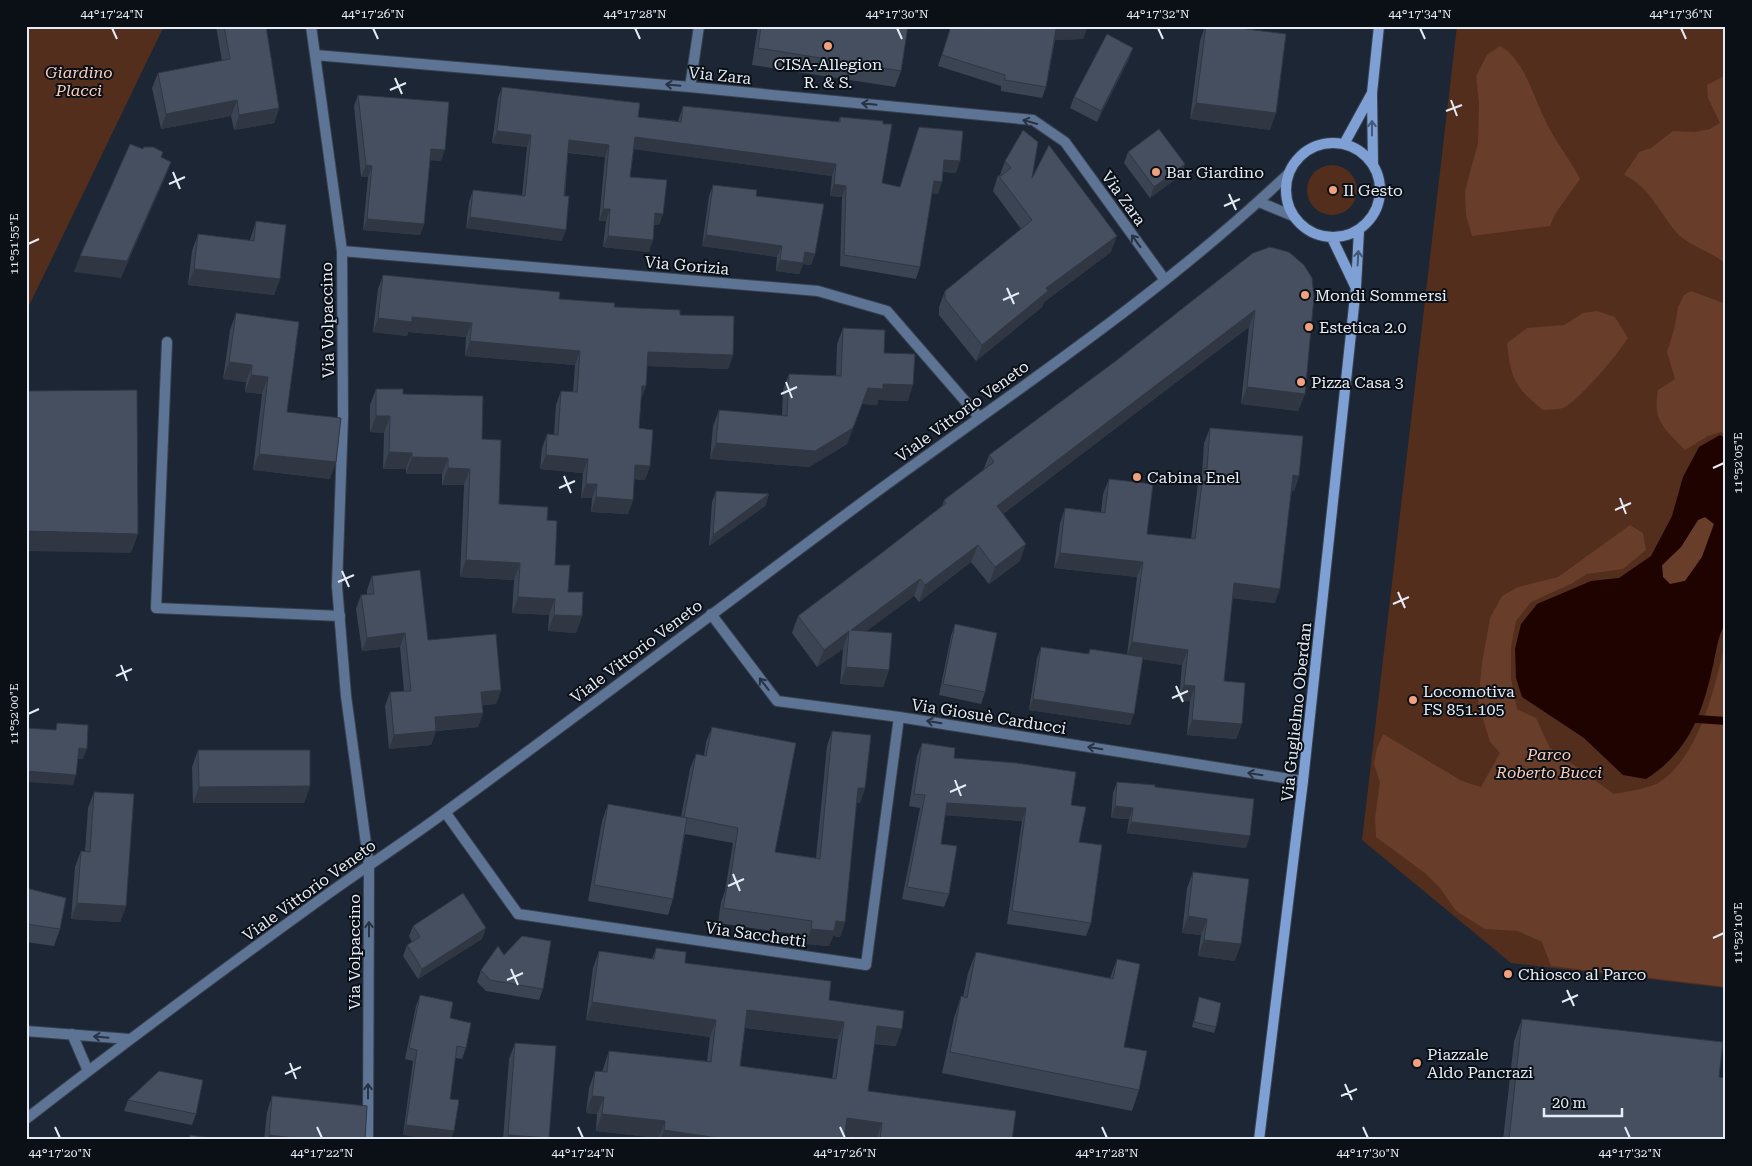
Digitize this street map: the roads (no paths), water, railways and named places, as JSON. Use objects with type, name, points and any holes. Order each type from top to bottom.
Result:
[{"type":"main road","points":[[1373,164],[1365,155],[1344,144],[1316,145],[1304,152],[1294,162],[1288,174],[1285,188],[1287,203],[1293,216],[1303,227],[1317,235],[1332,238],[1346,236],[1359,230],[1370,220],[1377,207],[1380,192],[1373,164],[1372,92],[1379,26]]},
{"type":"main road","points":[[1344,144],[1372,92]]},
{"type":"main road","name":"Via Guglielmo Oberdan","points":[[1259,1140],[1303,781],[1356,287],[1359,230]]},
{"type":"main road","points":[[1332,238],[1356,287]]},
{"type":"street","name":"Via Volpaccino","points":[[310,26],[342,251],[343,416],[337,586],[346,696],[369,866],[368,1140]]},
{"type":"street","points":[[690,87],[699,26]]},
{"type":"street","name":"Via Zara","points":[[315,55],[690,87],[1033,120],[1065,142],[1165,280]]},
{"type":"street","name":"Viale Vittorio Veneto","points":[[26,1119],[129,1039],[445,812],[1165,280],[1259,202],[1288,174]]},
{"type":"street","points":[[1259,202],[1293,216]]},
{"type":"street","name":"Via Gorizia","points":[[342,251],[818,290],[887,311],[979,417]]},
{"type":"street","points":[[167,342],[156,608],[340,616]]},
{"type":"street","name":"Via Giosuè Carducci","points":[[711,614],[777,701],[899,717],[1303,781]]},
{"type":"street","name":"Via Sacchetti","points":[[445,812],[518,914],[866,965],[899,717]]},
{"type":"street","points":[[26,1031],[129,1039]]},
{"type":"street","points":[[72,1034],[88,1071]]},
{"type":"waterway","points":[[1697,719],[1726,721]]},
{"type":"place","name":"CISA-Allegion R. & S.","points":[[828,46]]},
{"type":"place","name":"Bar Giardino","points":[[1156,172]]},
{"type":"place","name":"Il Gesto","points":[[1333,190]]},
{"type":"place","name":"Mondi Sommersi","points":[[1305,295]]},
{"type":"place","name":"Estetica 2.0","points":[[1309,327]]},
{"type":"place","name":"Pizza Casa 3","points":[[1301,382]]},
{"type":"place","name":"Cabina Enel","points":[[1137,477]]},
{"type":"place","name":"Locomotiva FS 851.105","points":[[1413,700]]},
{"type":"place","name":"Chiosco al Parco","points":[[1508,974]]},
{"type":"place","name":"Piazzale Aldo Pancrazi","points":[[1417,1063]]},
{"type":"park label","name":"Giardino Placci","points":[[79,81]]},
{"type":"park label","name":"Parco Roberto Bucci","points":[[1549,763]]}]
